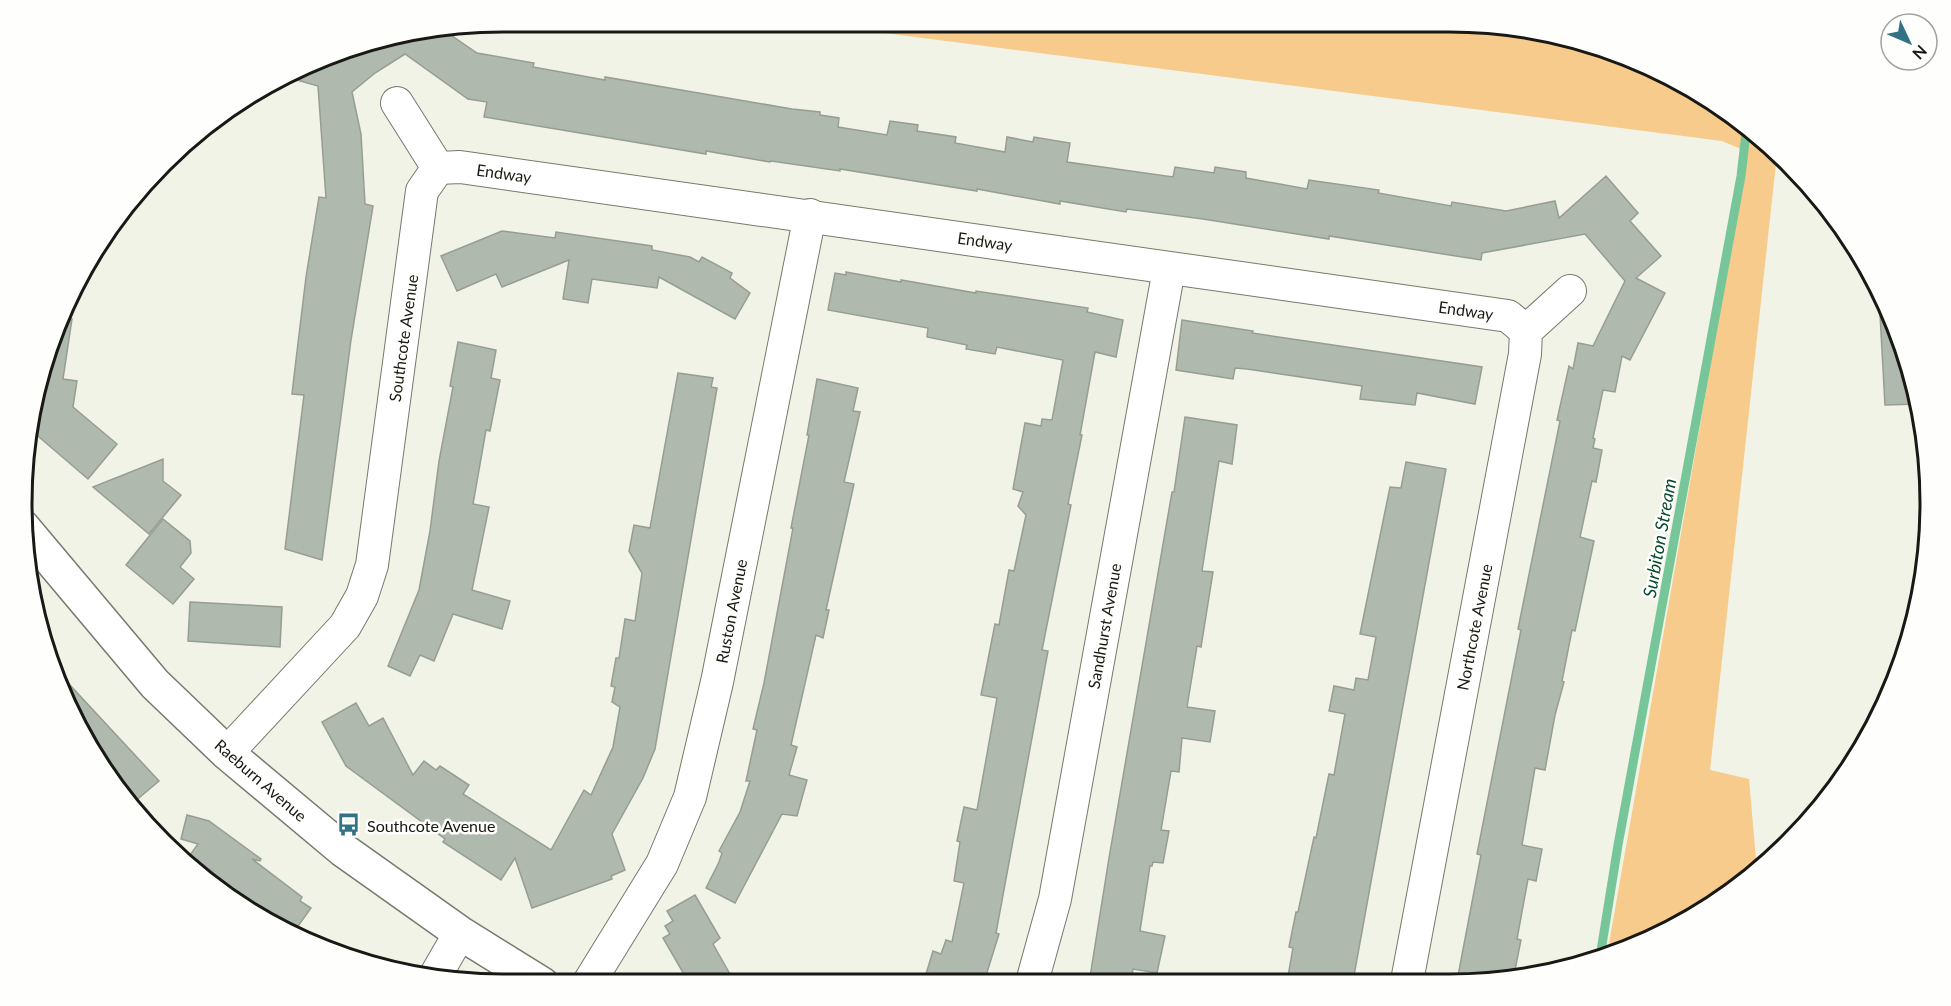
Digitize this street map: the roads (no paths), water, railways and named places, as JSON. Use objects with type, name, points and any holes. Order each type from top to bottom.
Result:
[{"type":"street","points":[[397,103],[438,168]]},
{"type":"street","name":"Endway","points":[[438,168],[460,167],[810,215],[1168,269],[1508,315],[1526,331]]},
{"type":"street","name":"Southcote Avenue","points":[[227,753],[345,626],[362,596],[372,566],[422,192],[438,168]]},
{"type":"street","name":"Ruston Avenue","points":[[594,974],[662,864],[690,796],[717,682],[810,215]]},
{"type":"street","name":"Sandhurst Avenue","points":[[1034,974],[1055,899],[1168,269]]},
{"type":"street","points":[[1526,331],[1570,291]]},
{"type":"street","name":"Northcote Avenue","points":[[1408,974],[1526,354],[1526,331]]},
{"type":"street","name":"Raeburn Avenue","points":[[34,540],[155,684],[227,753],[343,850],[460,933],[526,974]]},
{"type":"street","points":[[439,970],[460,933]]},
{"type":"waterway","name":"Surbiton Stream","points":[[1601,949],[1618,845],[1741,176],[1746,138]]},
{"type":"place","name":"Southcote Avenue","points":[[349,825]]}]
